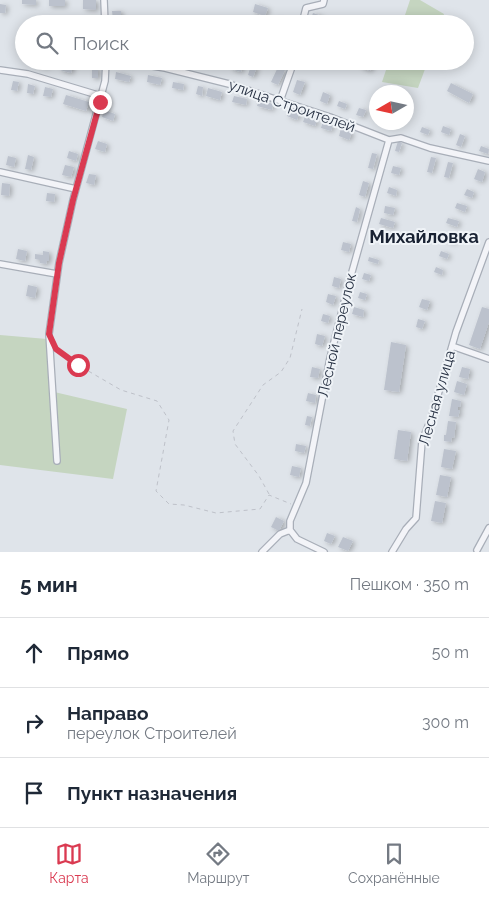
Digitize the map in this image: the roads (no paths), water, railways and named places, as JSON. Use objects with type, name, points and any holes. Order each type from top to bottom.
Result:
[{"type":"street","points":[[104,0],[105,15]]},
{"type":"street","points":[[304,15],[306,8],[323,4],[324,0]]},
{"type":"street","points":[[0,70],[28,74],[102,96]]},
{"type":"street","points":[[57,461],[49,334],[59,263],[76,189],[102,96],[106,70]]},
{"type":"street","name":"улица Строителей","points":[[173,70],[229,84],[330,117],[388,140],[401,138],[430,148],[489,160]]},
{"type":"street","points":[[280,101],[291,70]]},
{"type":"street","name":"Лесной переулок","points":[[290,530],[290,521],[306,483],[330,358],[388,140]]},
{"type":"street","points":[[0,172],[76,189]]},
{"type":"street","name":"Лесная улица","points":[[392,552],[406,529],[416,518],[422,441],[432,419],[456,332],[489,242]]},
{"type":"street","points":[[0,264],[57,274]]},
{"type":"street","points":[[452,346],[489,359]]},
{"type":"street","points":[[477,550],[489,528]]},
{"type":"street","points":[[262,552],[280,534],[290,530],[297,539],[324,552]]},
{"type":"district","name":"Михайловка","points":[[424,236]]}]
